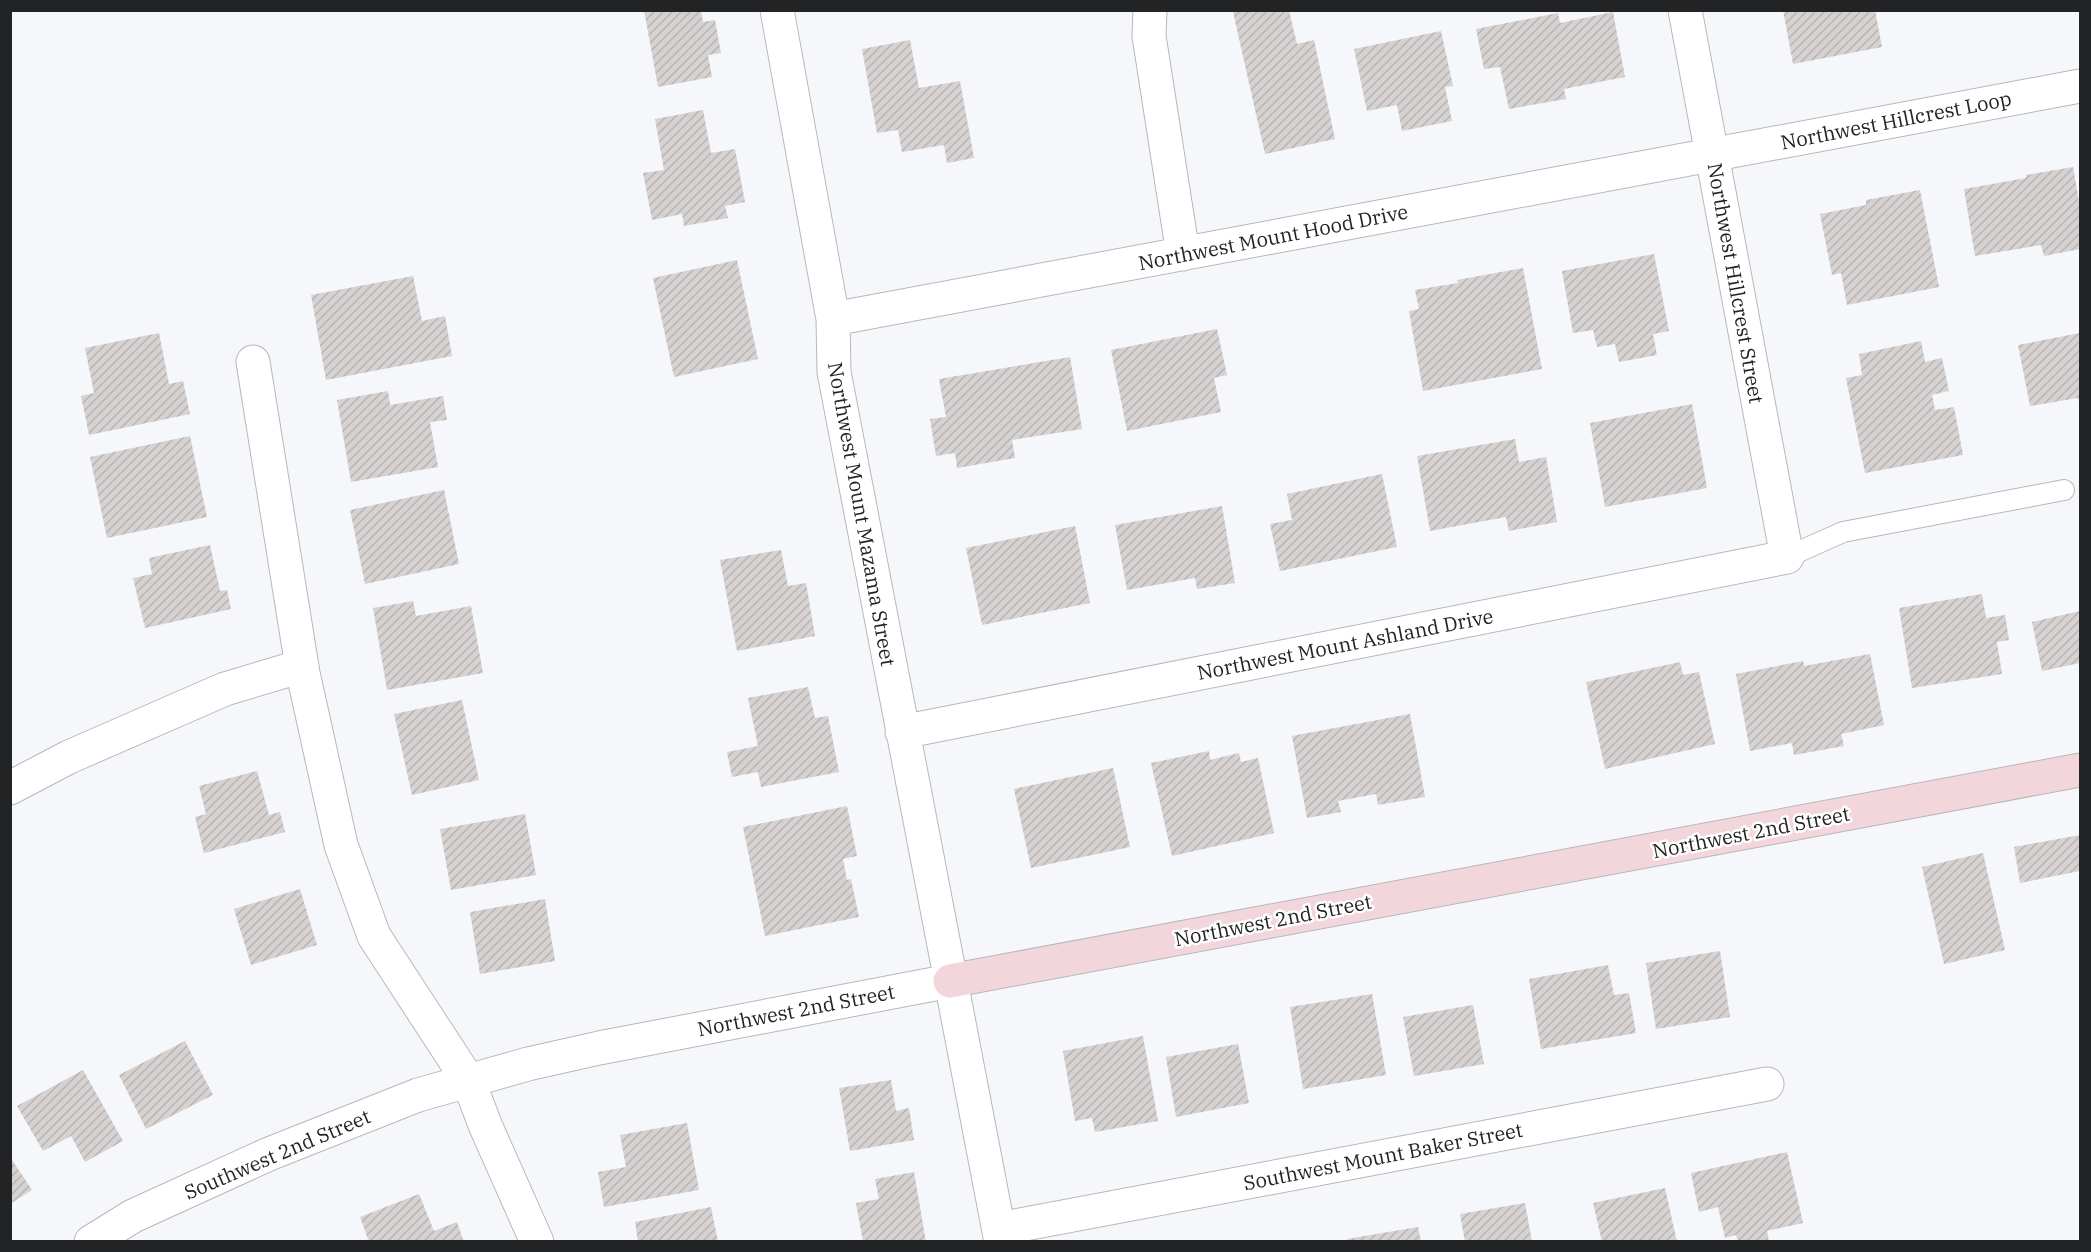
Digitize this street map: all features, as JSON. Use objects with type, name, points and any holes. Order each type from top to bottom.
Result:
[{"type":"street","name":"Northwest Mount Mazama Street","points":[[777,10],[833,319],[834,372],[1000,1235]]},
{"type":"street","points":[[1150,10],[1149,36],[1184,254]]},
{"type":"street","name":"Northwest Hillcrest Street","points":[[1685,10],[1787,557]]},
{"type":"street","name":"Northwest Hillcrest Loop","points":[[1712,155],[2080,86]]},
{"type":"street","name":"Northwest Mount Hood Drive","points":[[833,319],[1712,155]]},
{"type":"street","points":[[253,362],[302,666],[341,845],[374,936],[468,1080],[486,1127],[537,1242]]},
{"type":"street","name":"Northwest Mount Ashland Drive","points":[[902,732],[1787,557]]},
{"type":"street","points":[[10,788],[69,757],[225,689],[302,666]]},
{"type":"street","name":"Northwest 2nd Street","points":[[468,1080],[599,1048],[2080,770]]},
{"type":"street","name":"Southwest 2nd Street","points":[[91,1242],[134,1216],[269,1154],[418,1095],[468,1080]]},
{"type":"street","name":"Southwest Mount Baker Street","points":[[1000,1235],[1767,1084]]},
{"type":"lane","points":[[1787,557],[1843,532],[2064,490]]},
{"type":"building","points":[[644,10],[701,10],[703,22],[715,20],[721,53],[708,55],[712,77],[658,87]]},
{"type":"building","points":[[1238,10],[1289,10],[1297,44],[1314,40],[1335,139],[1265,154],[1233,12]]},
{"type":"building","points":[[1783,10],[1875,10],[1882,47],[1793,64]]},
{"type":"building","points":[[1613,12],[1625,77],[1564,89],[1566,99],[1509,109],[1500,67],[1484,69],[1476,29],[1558,13],[1560,23]]},
{"type":"building","points":[[1441,31],[1453,86],[1445,87],[1452,121],[1402,131],[1397,105],[1367,111],[1354,49]]},
{"type":"building","points":[[910,40],[919,88],[960,81],[974,158],[947,163],[944,145],[902,152],[898,130],[877,133],[862,49]]},
{"type":"building","points":[[703,110],[711,153],[735,149],[745,202],[725,206],[728,218],[684,226],[682,214],[652,220],[643,173],[664,170],[655,119]]},
{"type":"building","points":[[2073,167],[2080,207],[2080,249],[2044,256],[2041,245],[1975,256],[1964,189]]},
{"type":"building","points":[[1920,190],[1939,287],[1847,305],[1841,273],[1832,275],[1820,214],[1866,205],[1866,200]]},
{"type":"building","points":[[1654,254],[1669,331],[1653,334],[1657,355],[1619,362],[1615,344],[1597,347],[1593,330],[1573,333],[1562,271]]},
{"type":"building","points":[[737,260],[758,359],[674,377],[653,278]]},
{"type":"building","points":[[1523,268],[1542,369],[1423,391],[1409,311],[1419,309],[1415,290]]},
{"type":"building","points":[[413,276],[422,321],[445,316],[452,356],[326,380],[311,295]]},
{"type":"building","points":[[1217,329],[1227,375],[1214,378],[1221,412],[1127,431],[1111,350]]},
{"type":"building","points":[[159,333],[169,384],[183,381],[190,414],[89,435],[81,396],[94,393],[85,348]]},
{"type":"building","points":[[2080,333],[2080,405],[2078,398],[2030,406],[2018,345]]},
{"type":"building","points":[[1921,341],[1925,362],[1942,358],[1949,391],[1932,395],[1935,410],[1954,407],[1963,455],[1865,473],[1846,378],[1862,375],[1859,354]]},
{"type":"building","points":[[1070,357],[1082,429],[1012,440],[1015,458],[957,468],[955,453],[936,456],[930,419],[946,417],[939,379]]},
{"type":"building","points":[[388,391],[390,405],[443,396],[447,420],[430,422],[438,467],[351,482],[337,400]]},
{"type":"building","points":[[1692,404],[1707,488],[1605,507],[1590,423]]},
{"type":"building","points":[[190,436],[207,517],[107,538],[90,457]]},
{"type":"building","points":[[1515,439],[1519,462],[1546,457],[1557,522],[1509,531],[1506,517],[1430,531],[1417,456]]},
{"type":"building","points":[[1382,474],[1397,547],[1280,571],[1270,524],[1292,520],[1287,494]]},
{"type":"building","points":[[444,490],[459,564],[365,584],[350,510]]},
{"type":"building","points":[[1222,506],[1235,583],[1197,589],[1195,578],[1127,590],[1115,525]]},
{"type":"building","points":[[1075,526],[1090,603],[982,625],[966,548]]},
{"type":"building","points":[[210,545],[220,591],[227,590],[231,609],[145,628],[133,578],[152,574],[149,558]]},
{"type":"building","points":[[781,550],[788,586],[806,583],[815,636],[737,651],[720,560]]},
{"type":"building","points":[[1982,594],[1986,618],[2005,615],[2009,640],[1997,642],[2002,674],[1912,688],[1899,608]]},
{"type":"building","points":[[413,601],[416,616],[471,606],[483,673],[387,690],[373,608]]},
{"type":"building","points":[[2080,611],[2080,663],[2042,671],[2032,622]]},
{"type":"building","points":[[1870,654],[1884,725],[1841,734],[1844,746],[1794,755],[1792,743],[1750,751],[1736,674],[1803,661],[1804,666]]},
{"type":"building","points":[[1680,662],[1683,675],[1699,672],[1715,744],[1605,769],[1586,682]]},
{"type":"building","points":[[808,687],[815,718],[828,716],[839,772],[761,787],[758,772],[732,777],[727,752],[758,746],[748,698]]},
{"type":"building","points":[[462,700],[479,780],[412,795],[394,714]]},
{"type":"building","points":[[1410,714],[1425,797],[1378,805],[1376,794],[1338,801],[1341,812],[1307,818],[1292,736]]},
{"type":"building","points":[[1209,751],[1210,760],[1239,753],[1241,762],[1258,758],[1274,833],[1172,856],[1151,763]]},
{"type":"building","points":[[1113,768],[1130,847],[1031,868],[1014,789]]},
{"type":"building","points":[[257,771],[269,815],[280,812],[285,832],[204,853],[195,817],[206,814],[199,786]]},
{"type":"building","points":[[847,806],[857,856],[843,859],[847,880],[851,879],[859,917],[765,936],[743,827]]},
{"type":"building","points":[[525,814],[536,875],[451,890],[440,829]]},
{"type":"building","points":[[2080,835],[2080,871],[2020,883],[2014,847]]},
{"type":"building","points":[[1983,853],[2005,950],[1944,964],[1922,867]]},
{"type":"building","points":[[300,889],[317,945],[251,965],[234,909]]},
{"type":"building","points":[[545,899],[555,961],[480,974],[470,912]]},
{"type":"building","points":[[1720,951],[1730,1017],[1656,1029],[1646,963]]},
{"type":"building","points":[[1608,965],[1614,995],[1629,993],[1636,1033],[1541,1049],[1529,979]]},
{"type":"building","points":[[1372,994],[1386,1075],[1303,1089],[1290,1007]]},
{"type":"building","points":[[1473,1005],[1484,1064],[1414,1076],[1403,1017]]},
{"type":"building","points":[[1143,1036],[1158,1121],[1095,1132],[1092,1118],[1075,1121],[1063,1051]]},
{"type":"building","points":[[185,1041],[213,1095],[146,1129],[119,1075]]},
{"type":"building","points":[[1238,1044],[1249,1103],[1176,1117],[1166,1057]]},
{"type":"building","points":[[83,1070],[123,1141],[85,1162],[71,1136],[43,1151],[17,1106]]},
{"type":"building","points":[[891,1080],[896,1111],[909,1108],[914,1140],[850,1151],[839,1088]]},
{"type":"building","points":[[687,1123],[699,1190],[604,1207],[598,1172],[626,1167],[620,1135]]},
{"type":"building","points":[[1787,1152],[1803,1223],[1767,1231],[1769,1242],[1738,1242],[1736,1235],[1725,1238],[1718,1207],[1699,1212],[1691,1173]]},
{"type":"building","points":[[10,1157],[32,1190],[10,1204]]},
{"type":"building","points":[[914,1172],[926,1242],[863,1242],[856,1203],[879,1199],[875,1179]]},
{"type":"building","points":[[1665,1188],[1677,1242],[1602,1242],[1593,1203]]},
{"type":"building","points":[[419,1194],[434,1231],[457,1222],[464,1242],[369,1242],[360,1217]]},
{"type":"building","points":[[1525,1203],[1532,1242],[1465,1242],[1460,1214]]},
{"type":"building","points":[[711,1207],[718,1242],[638,1242],[635,1222]]},
{"type":"building","points":[[1418,1227],[1421,1242],[1347,1242],[1347,1239]]}]
